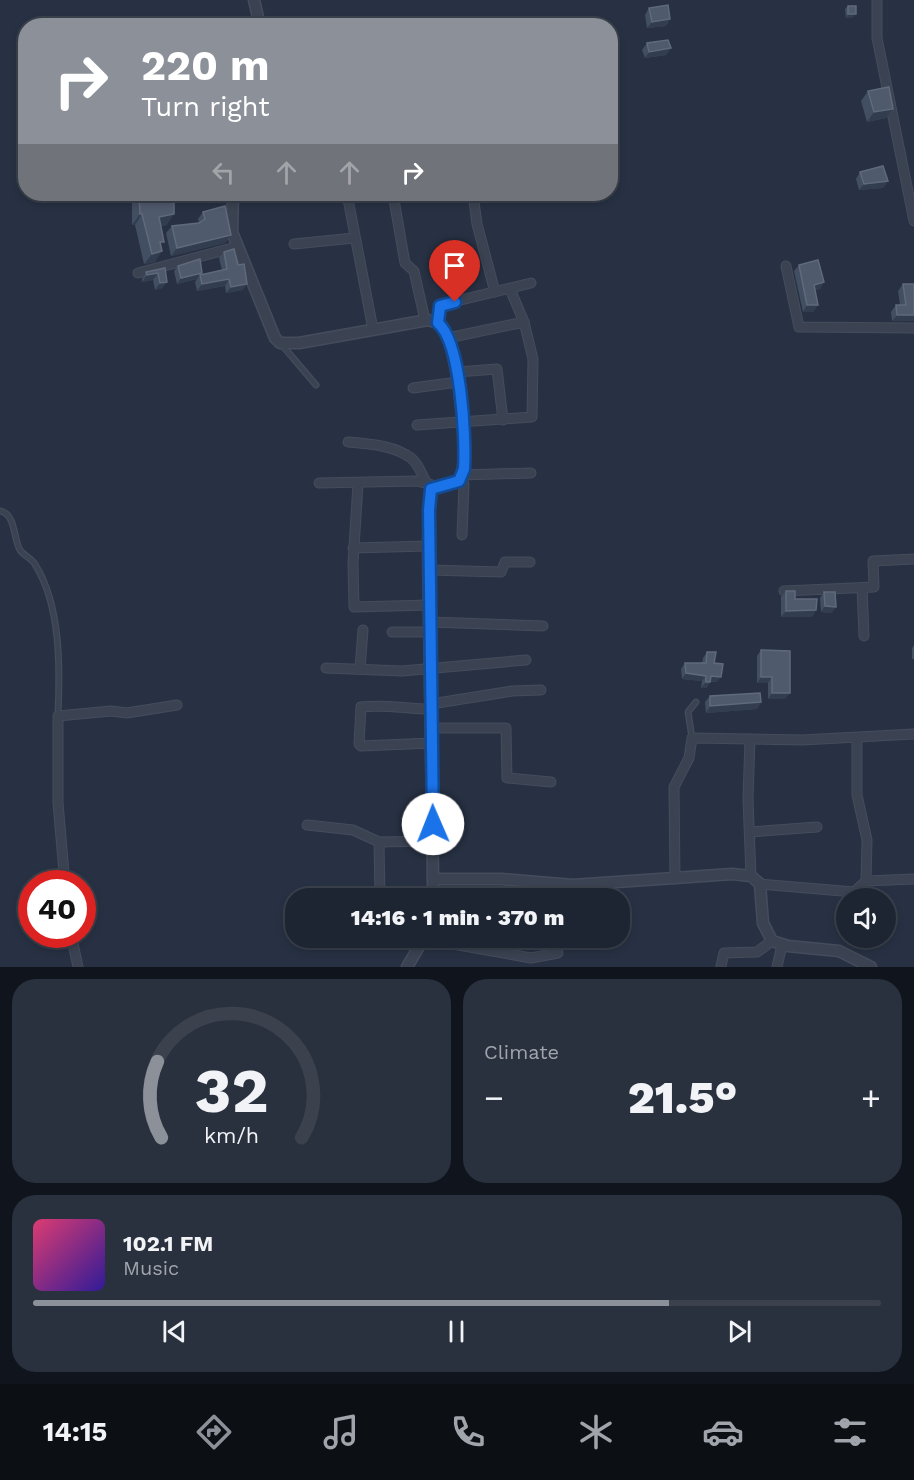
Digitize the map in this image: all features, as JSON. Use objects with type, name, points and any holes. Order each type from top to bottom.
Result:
[{"type":"street","points":[[254,0],[258,18]]},
{"type":"street","points":[[877,0],[877,38],[914,221]]},
{"type":"street","points":[[233,201],[231,223],[236,247],[275,338],[280,343],[299,343],[425,320],[438,323]]},
{"type":"street","points":[[348,201],[373,329]]},
{"type":"street","points":[[394,201],[405,263],[414,271],[425,320]]},
{"type":"street","points":[[474,201],[477,224],[495,292]]},
{"type":"street","points":[[294,244],[354,238]]},
{"type":"street","points":[[138,273],[236,247]]},
{"type":"street","points":[[786,266],[800,327],[914,328]]},
{"type":"street","points":[[319,483],[455,483],[461,477],[465,461],[462,422],[457,377],[448,338],[438,323],[440,305],[531,284]]},
{"type":"street","points":[[417,425],[532,417],[533,363],[524,322],[510,289]]},
{"type":"street","points":[[448,338],[524,322]]},
{"type":"street","points":[[413,388],[497,369],[503,420]]},
{"type":"street","points":[[348,441],[375,444],[402,453],[413,459],[431,484],[428,546],[433,888]]},
{"type":"street","points":[[461,477],[531,473]]},
{"type":"street","points":[[461,477],[464,484],[462,535]]},
{"type":"street","points":[[358,484],[353,548],[354,607],[429,605]]},
{"type":"street","points":[[353,548],[428,546]]},
{"type":"street","points":[[784,591],[874,587],[873,561],[914,559]]},
{"type":"street","points":[[429,570],[501,572],[505,562],[530,562]]},
{"type":"street","points":[[862,588],[864,636]]},
{"type":"street","points":[[392,632],[429,627],[543,626]]},
{"type":"street","points":[[360,669],[363,630]]},
{"type":"street","points":[[326,668],[402,671],[526,660]]},
{"type":"street","points":[[432,743],[361,746],[359,744],[361,706],[394,705],[402,709],[512,691],[541,690]]},
{"type":"street","points":[[64,870],[58,803],[59,716],[111,711],[127,713],[177,705]]},
{"type":"street","points":[[432,729],[506,728],[507,778],[551,782]]},
{"type":"street","points":[[675,879],[674,787],[689,758],[692,738],[857,738],[914,734]]},
{"type":"street","points":[[857,738],[857,795],[867,840],[866,881]]},
{"type":"street","points":[[750,739],[750,832],[755,880],[764,923],[777,943],[777,967]]},
{"type":"street","points":[[307,825],[353,830],[378,842],[434,841]]},
{"type":"street","points":[[750,832],[817,827]]},
{"type":"street","points":[[378,842],[380,888]]},
{"type":"street","points":[[433,879],[501,879],[573,885],[732,874],[755,880],[854,892],[866,881],[914,879]]},
{"type":"street","points":[[721,966],[725,952],[751,953],[777,943],[839,951],[871,967]]},
{"type":"street","points":[[74,948],[78,967]]},
{"type":"street","points":[[407,967],[418,948]]},
{"type":"street","points":[[478,948],[531,958],[558,953]]},
{"type":"lane","points":[[280,343],[316,385]]},
{"type":"lane","points":[[0,511],[9,516],[20,549],[37,566],[46,593],[60,659],[59,716]]},
{"type":"lane","points":[[692,738],[688,712],[696,702]]},
{"type":"building","points":[[668,5],[670,19],[652,22],[649,8]]},
{"type":"building","points":[[848,6],[856,6],[856,14],[848,14]]},
{"type":"building","points":[[668,40],[671,48],[649,52],[647,43]]},
{"type":"building","points":[[889,87],[893,109],[874,112],[868,91]]},
{"type":"building","points":[[883,166],[888,181],[864,184],[860,172]]},
{"type":"building","points":[[139,201],[174,201],[174,214],[159,217],[164,242],[160,242],[162,251],[152,254],[142,214],[140,214]]},
{"type":"building","points":[[225,206],[231,235],[177,248],[172,226],[199,223],[205,219],[203,212]]},
{"type":"building","points":[[234,249],[238,265],[244,264],[247,284],[231,287],[229,279],[202,284],[200,275],[227,269],[224,252]]},
{"type":"building","points":[[200,259],[202,273],[181,278],[178,266]]},
{"type":"building","points":[[818,260],[824,282],[814,285],[818,305],[807,305],[799,265]]},
{"type":"building","points":[[165,268],[167,282],[160,283],[158,273],[147,275],[146,272]]},
{"type":"building","points":[[903,284],[914,284],[914,315],[897,315],[896,305],[906,305]]},
{"type":"building","points":[[786,591],[795,591],[795,599],[817,599],[816,610],[786,611]]},
{"type":"building","points":[[824,592],[835,592],[836,607],[825,606]]},
{"type":"building","points":[[761,650],[790,651],[790,693],[772,693],[772,677],[761,677]]},
{"type":"building","points":[[707,652],[716,652],[714,663],[723,664],[721,677],[711,676],[710,682],[706,682],[706,676],[686,673],[685,663],[706,663]]},
{"type":"building","points":[[760,693],[761,702],[710,706],[710,696]]},
{"type":"route","points":[[433,824],[429,510],[431,489],[459,481],[464,469],[457,372],[451,344],[444,329],[438,323],[440,306],[455,302]]}]
